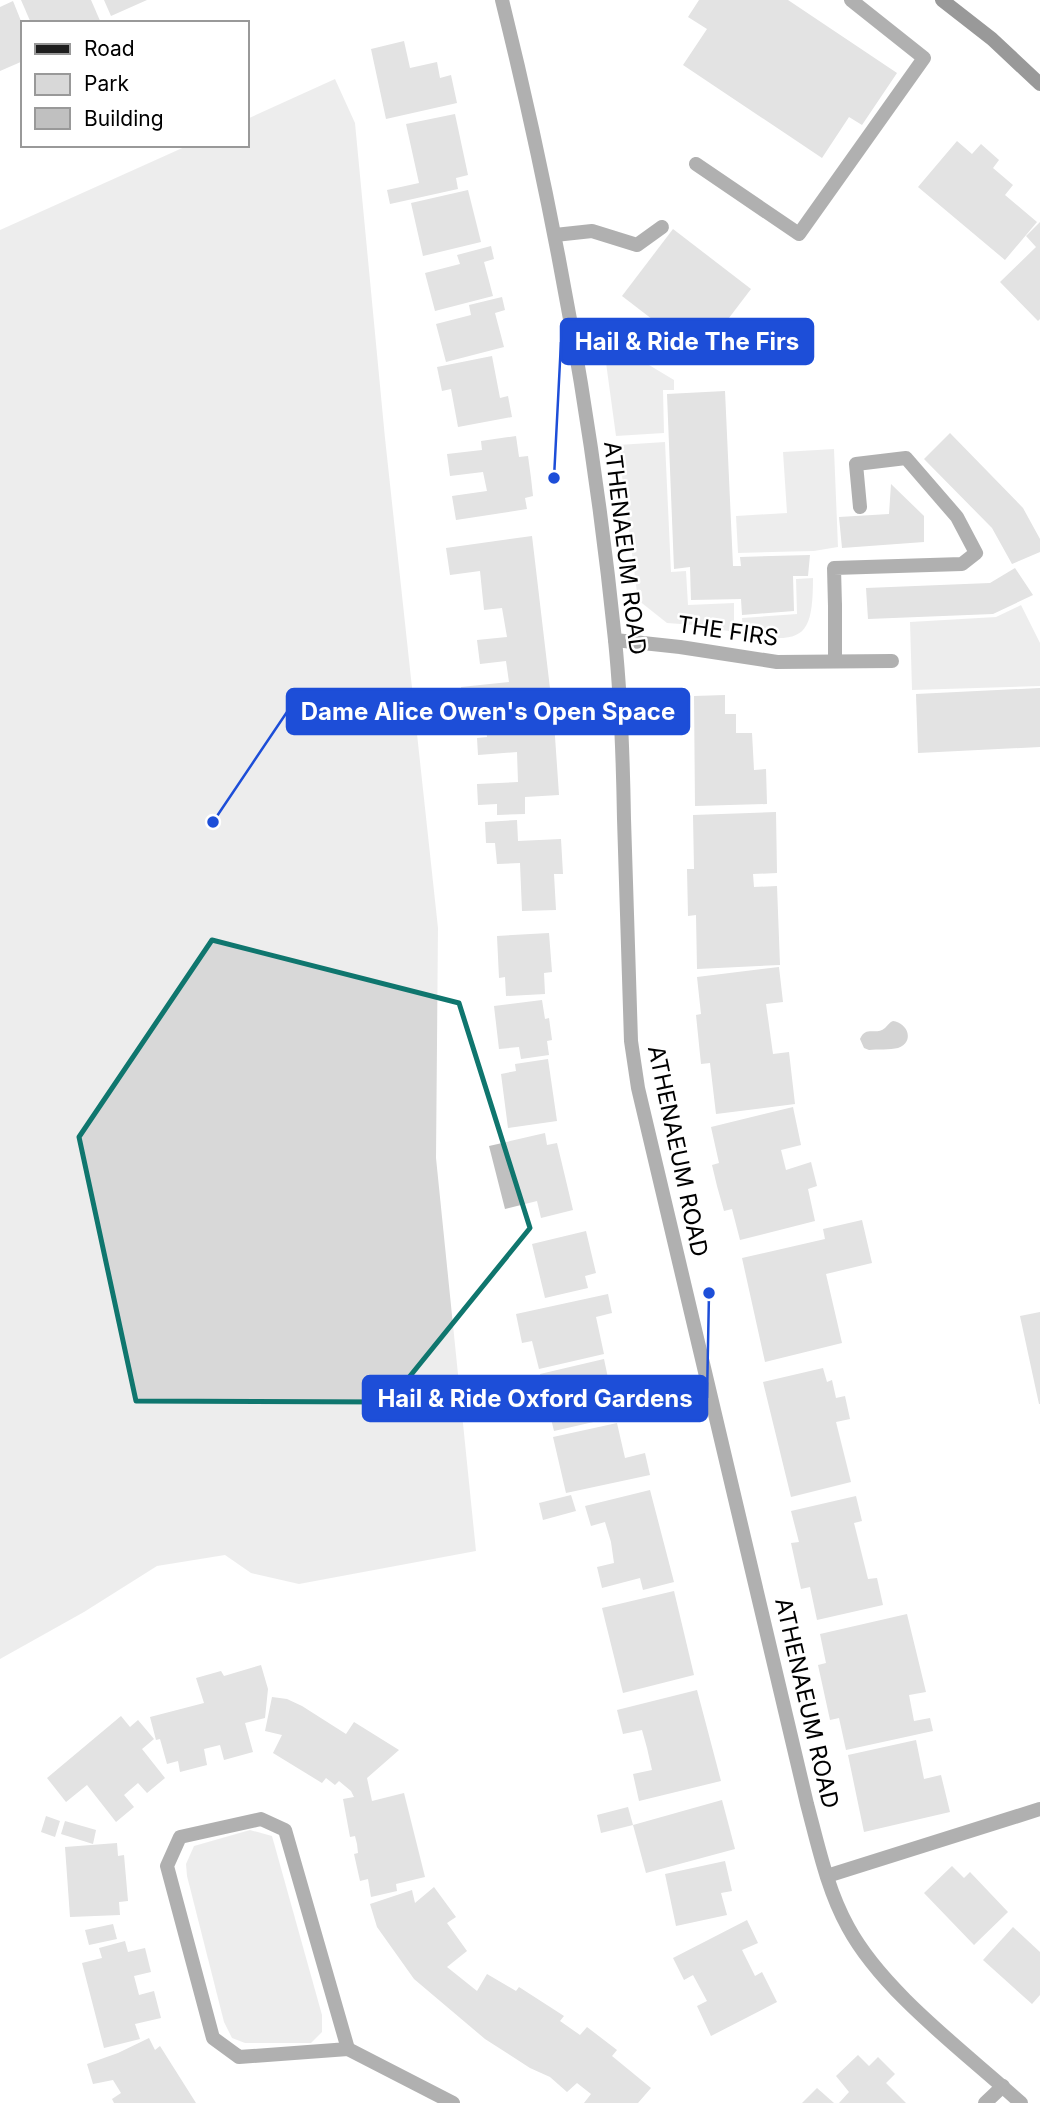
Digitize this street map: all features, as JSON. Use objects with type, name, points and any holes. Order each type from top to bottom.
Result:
[{"type":"street","name":"ATHENAEUM ROAD","points":[[502,0],[533,126],[555,235],[590,444],[615,640],[622,733],[631,1041],[638,1088],[807,1804],[827,1876],[848,1926],[875,1968],[1021,2103]]},
{"type":"street","points":[[696,164],[799,234],[924,58],[851,0]]},
{"type":"street","points":[[942,0],[992,39],[1040,84]]},
{"type":"street","points":[[555,235],[592,231],[637,245],[662,227]]},
{"type":"street","points":[[835,661],[834,568],[962,564],[976,553],[957,517],[906,458],[856,464],[860,507]]},
{"type":"street","name":"THE FIRS","points":[[615,640],[778,662],[892,661]]},
{"type":"street","points":[[827,1876],[1040,1809]]},
{"type":"street","points":[[348,2049],[285,1830],[261,1819],[180,1837],[167,1867],[213,2038],[239,2057],[348,2049],[453,2103]]},
{"type":"street","points":[[985,2103],[1003,2087]]},
{"type":"highlighted area","points":[[212,940],[459,1003],[530,1228],[389,1402],[136,1401],[79,1137]]},
{"type":"green space","points":[[335,79],[355,123],[385,438],[438,928],[436,1158],[476,1551],[299,1584],[251,1573],[225,1555],[157,1566],[84,1612],[0,1659],[0,230],[185,147],[248,147],[248,119]]},
{"type":"green space","points":[[600,319],[644,362],[674,380],[674,390],[663,390],[664,433],[616,436]]},
{"type":"green space","points":[[665,442],[671,572],[686,571],[688,605],[734,603],[734,632],[667,623],[638,600],[618,445]]},
{"type":"green space","points":[[834,449],[838,547],[814,551],[738,553],[736,516],[787,513],[783,452]]},
{"type":"green space","points":[[813,578],[810,614],[800,633],[779,638],[743,634],[742,618],[797,614],[796,579]]},
{"type":"green space","points":[[1021,605],[1040,643],[1040,686],[912,690],[910,622],[996,617]]},
{"type":"green space","points":[[250,1830],[272,1836],[322,2015],[322,2032],[311,2043],[245,2043],[232,2038],[224,2022],[186,1864],[194,1846]]},
{"type":"shaded area","points":[[893,1021],[903,1025],[908,1033],[903,1045],[891,1049],[864,1048],[860,1039],[865,1032],[882,1030]]},
{"type":"building","points":[[21,0],[91,0],[100,21],[30,21]]},
{"type":"building","points":[[104,0],[147,0],[111,16]]},
{"type":"building","points":[[699,0],[788,0],[897,73],[862,125],[849,117],[822,158],[683,65],[707,29],[688,17]]},
{"type":"building","points":[[13,1],[21,21],[21,62],[0,71],[0,7]]},
{"type":"building","points":[[404,41],[410,68],[437,62],[440,78],[451,75],[457,103],[386,119],[371,49]]},
{"type":"building","points":[[455,114],[468,175],[456,178],[458,189],[390,204],[387,190],[419,183],[406,124]]},
{"type":"building","points":[[957,141],[972,154],[981,144],[999,160],[993,168],[1013,185],[1005,195],[1037,222],[1005,260],[918,187]]},
{"type":"building","points":[[468,190],[481,242],[423,256],[411,203]]},
{"type":"building","points":[[1040,222],[1038,321],[1000,282],[1036,247],[1026,236]]},
{"type":"building","points":[[673,229],[751,289],[700,356],[622,296]]},
{"type":"building","points":[[491,246],[494,259],[484,262],[493,296],[435,311],[425,273],[460,264],[457,255]]},
{"type":"building","points":[[502,297],[505,310],[495,313],[504,347],[446,362],[436,324],[471,315],[469,305]]},
{"type":"building","points":[[492,356],[500,398],[508,396],[512,417],[458,427],[451,389],[442,391],[437,367]]},
{"type":"building","points":[[725,391],[733,566],[741,566],[740,557],[810,555],[808,576],[793,576],[794,611],[742,615],[741,599],[691,600],[690,567],[674,569],[667,394]]},
{"type":"building","points":[[950,433],[1023,508],[1040,539],[1040,552],[1012,564],[992,528],[924,459]]},
{"type":"building","points":[[516,436],[519,457],[528,456],[533,496],[525,498],[527,509],[456,520],[452,496],[487,491],[483,472],[450,476],[447,454],[482,450],[481,441]]},
{"type":"building","points":[[891,484],[924,516],[924,542],[842,548],[839,517],[889,514]]},
{"type":"building","points":[[532,536],[553,714],[486,720],[485,708],[464,710],[461,687],[509,682],[506,661],[480,664],[477,640],[507,637],[502,608],[484,610],[480,571],[450,575],[446,548]]},
{"type":"building","points":[[1015,568],[1033,595],[993,614],[868,619],[866,588],[990,583]]},
{"type":"building","points":[[1040,688],[1040,747],[918,753],[916,694]]},
{"type":"building","points":[[725,695],[725,714],[736,714],[736,733],[752,733],[754,770],[766,769],[767,804],[695,806],[694,696]]},
{"type":"building","points":[[554,722],[559,795],[525,797],[525,814],[497,815],[497,804],[478,805],[477,784],[518,782],[517,752],[478,755],[477,738],[487,737],[486,726]]},
{"type":"building","points":[[776,812],[777,873],[753,874],[754,887],[777,886],[780,965],[697,969],[696,915],[688,916],[687,869],[694,869],[693,815]]},
{"type":"building","points":[[517,820],[518,841],[561,839],[563,874],[554,874],[556,910],[522,911],[520,863],[497,864],[495,843],[486,843],[485,822]]},
{"type":"building","points":[[549,933],[552,972],[544,973],[545,994],[506,996],[505,977],[499,978],[497,936]]},
{"type":"building","points":[[779,967],[783,1002],[766,1004],[773,1054],[789,1052],[795,1104],[716,1114],[710,1063],[701,1064],[696,1015],[701,1014],[697,977]]},
{"type":"building","points":[[542,1000],[545,1019],[549,1018],[552,1040],[547,1041],[549,1055],[521,1059],[519,1047],[499,1049],[494,1006]]},
{"type":"building","points":[[548,1059],[557,1121],[508,1128],[501,1074],[516,1071],[515,1064]]},
{"type":"building","points":[[793,1107],[801,1145],[781,1150],[786,1170],[811,1162],[817,1186],[808,1189],[815,1221],[740,1240],[732,1209],[724,1211],[717,1186],[712,1165],[719,1163],[711,1127]]},
{"type":"building","points":[[545,1133],[547,1145],[557,1143],[573,1210],[541,1218],[537,1201],[505,1209],[489,1146]]},
{"type":"building","points":[[862,1220],[872,1263],[826,1274],[842,1343],[765,1362],[742,1258],[825,1239],[823,1229]]},
{"type":"building","points":[[586,1231],[596,1273],[585,1276],[588,1288],[545,1298],[532,1244]]},
{"type":"building","points":[[608,1294],[612,1313],[596,1317],[604,1354],[539,1369],[532,1341],[522,1343],[516,1314]]},
{"type":"building","points":[[1040,1312],[1040,1404],[1039,1404],[1020,1316]]},
{"type":"building","points":[[604,1359],[612,1397],[628,1393],[633,1413],[554,1431],[540,1374]]},
{"type":"building","points":[[823,1368],[827,1382],[832,1380],[836,1398],[845,1396],[850,1419],[836,1422],[851,1482],[791,1497],[763,1382]]},
{"type":"building","points":[[617,1423],[625,1458],[645,1453],[650,1475],[566,1493],[553,1437]]},
{"type":"building","points":[[650,1490],[674,1582],[643,1590],[640,1578],[602,1588],[597,1567],[614,1563],[611,1542],[605,1522],[591,1526],[585,1506]]},
{"type":"building","points":[[571,1495],[576,1511],[543,1520],[539,1503]]},
{"type":"building","points":[[856,1496],[862,1521],[854,1523],[868,1579],[877,1578],[883,1605],[817,1620],[810,1587],[801,1589],[791,1543],[799,1542],[791,1511]]},
{"type":"building","points":[[674,1591],[694,1675],[623,1693],[602,1608]]},
{"type":"building","points":[[907,1614],[926,1692],[909,1695],[914,1721],[930,1718],[933,1731],[846,1750],[839,1718],[830,1720],[818,1665],[826,1663],[820,1634]]},
{"type":"building","points":[[261,1665],[268,1689],[265,1718],[245,1723],[253,1752],[224,1760],[220,1745],[204,1749],[207,1765],[180,1772],[178,1761],[167,1764],[160,1739],[156,1740],[150,1717],[204,1703],[196,1678],[221,1671],[224,1676]]},
{"type":"building","points":[[697,1690],[721,1781],[639,1801],[633,1774],[652,1770],[647,1748],[642,1730],[623,1734],[617,1710]]},
{"type":"building","points":[[272,1697],[287,1699],[302,1706],[346,1734],[354,1722],[399,1750],[367,1778],[372,1801],[404,1793],[425,1877],[396,1884],[397,1891],[371,1897],[368,1879],[360,1881],[354,1854],[358,1853],[357,1844],[355,1836],[350,1837],[343,1799],[354,1797],[339,1781],[335,1785],[326,1778],[322,1783],[273,1753],[282,1735],[265,1731]]},
{"type":"building","points":[[121,1716],[130,1727],[138,1720],[154,1739],[142,1749],[165,1778],[147,1793],[138,1783],[124,1795],[134,1807],[116,1822],[87,1785],[66,1802],[47,1778]]},
{"type":"building","points":[[916,1740],[924,1779],[941,1775],[950,1812],[864,1832],[848,1755]]},
{"type":"building","points":[[722,1800],[735,1849],[646,1873],[633,1825]]},
{"type":"building","points":[[628,1807],[633,1825],[601,1833],[597,1815]]},
{"type":"building","points":[[46,1816],[60,1821],[55,1837],[41,1832]]},
{"type":"building","points":[[65,1821],[96,1830],[93,1844],[61,1834]]},
{"type":"building","points":[[117,1843],[118,1856],[124,1855],[128,1901],[119,1902],[120,1915],[70,1917],[65,1847]]},
{"type":"building","points":[[725,1861],[732,1891],[721,1893],[727,1915],[676,1926],[665,1874]]},
{"type":"building","points":[[952,1866],[964,1878],[970,1872],[1008,1912],[974,1945],[924,1893]]},
{"type":"building","points":[[434,1887],[456,1917],[447,1923],[467,1951],[447,1967],[477,1991],[487,1974],[516,1991],[519,1987],[564,2016],[560,2021],[580,2035],[587,2027],[617,2050],[612,2056],[651,2088],[638,2103],[584,2103],[591,2094],[577,2083],[567,2092],[550,2077],[530,2068],[485,2039],[414,1979],[377,1927],[370,1904],[412,1890],[415,1903]]},
{"type":"building","points":[[747,1920],[758,1943],[742,1950],[755,1976],[762,1972],[777,2002],[711,2036],[697,2006],[707,2001],[693,1975],[684,1980],[673,1958]]},
{"type":"building","points":[[113,1924],[117,1939],[89,1945],[85,1930]]},
{"type":"building","points":[[1013,1927],[1040,1952],[1040,1995],[1032,2004],[983,1960]]},
{"type":"building","points":[[125,1941],[128,1952],[145,1948],[151,1972],[134,1976],[139,1995],[154,1991],[161,2018],[135,2024],[140,2039],[104,2048],[82,1963],[102,1958],[99,1948]]},
{"type":"building","points":[[149,2038],[155,2050],[160,2046],[196,2103],[114,2103],[112,2099],[121,2093],[113,2080],[93,2084],[87,2064]]},
{"type":"building","points":[[858,2055],[869,2066],[878,2057],[895,2074],[886,2083],[906,2103],[839,2103],[849,2092],[836,2076]]},
{"type":"building","points":[[817,2088],[834,2103],[802,2103]]},
{"type":"place","name":"Hail & Ride The Firs","points":[[554,478]]},
{"type":"place","name":"Dame Alice Owen's Open Space","points":[[213,822]]},
{"type":"place","name":"Hail & Ride Oxford Gardens","points":[[709,1293]]}]
